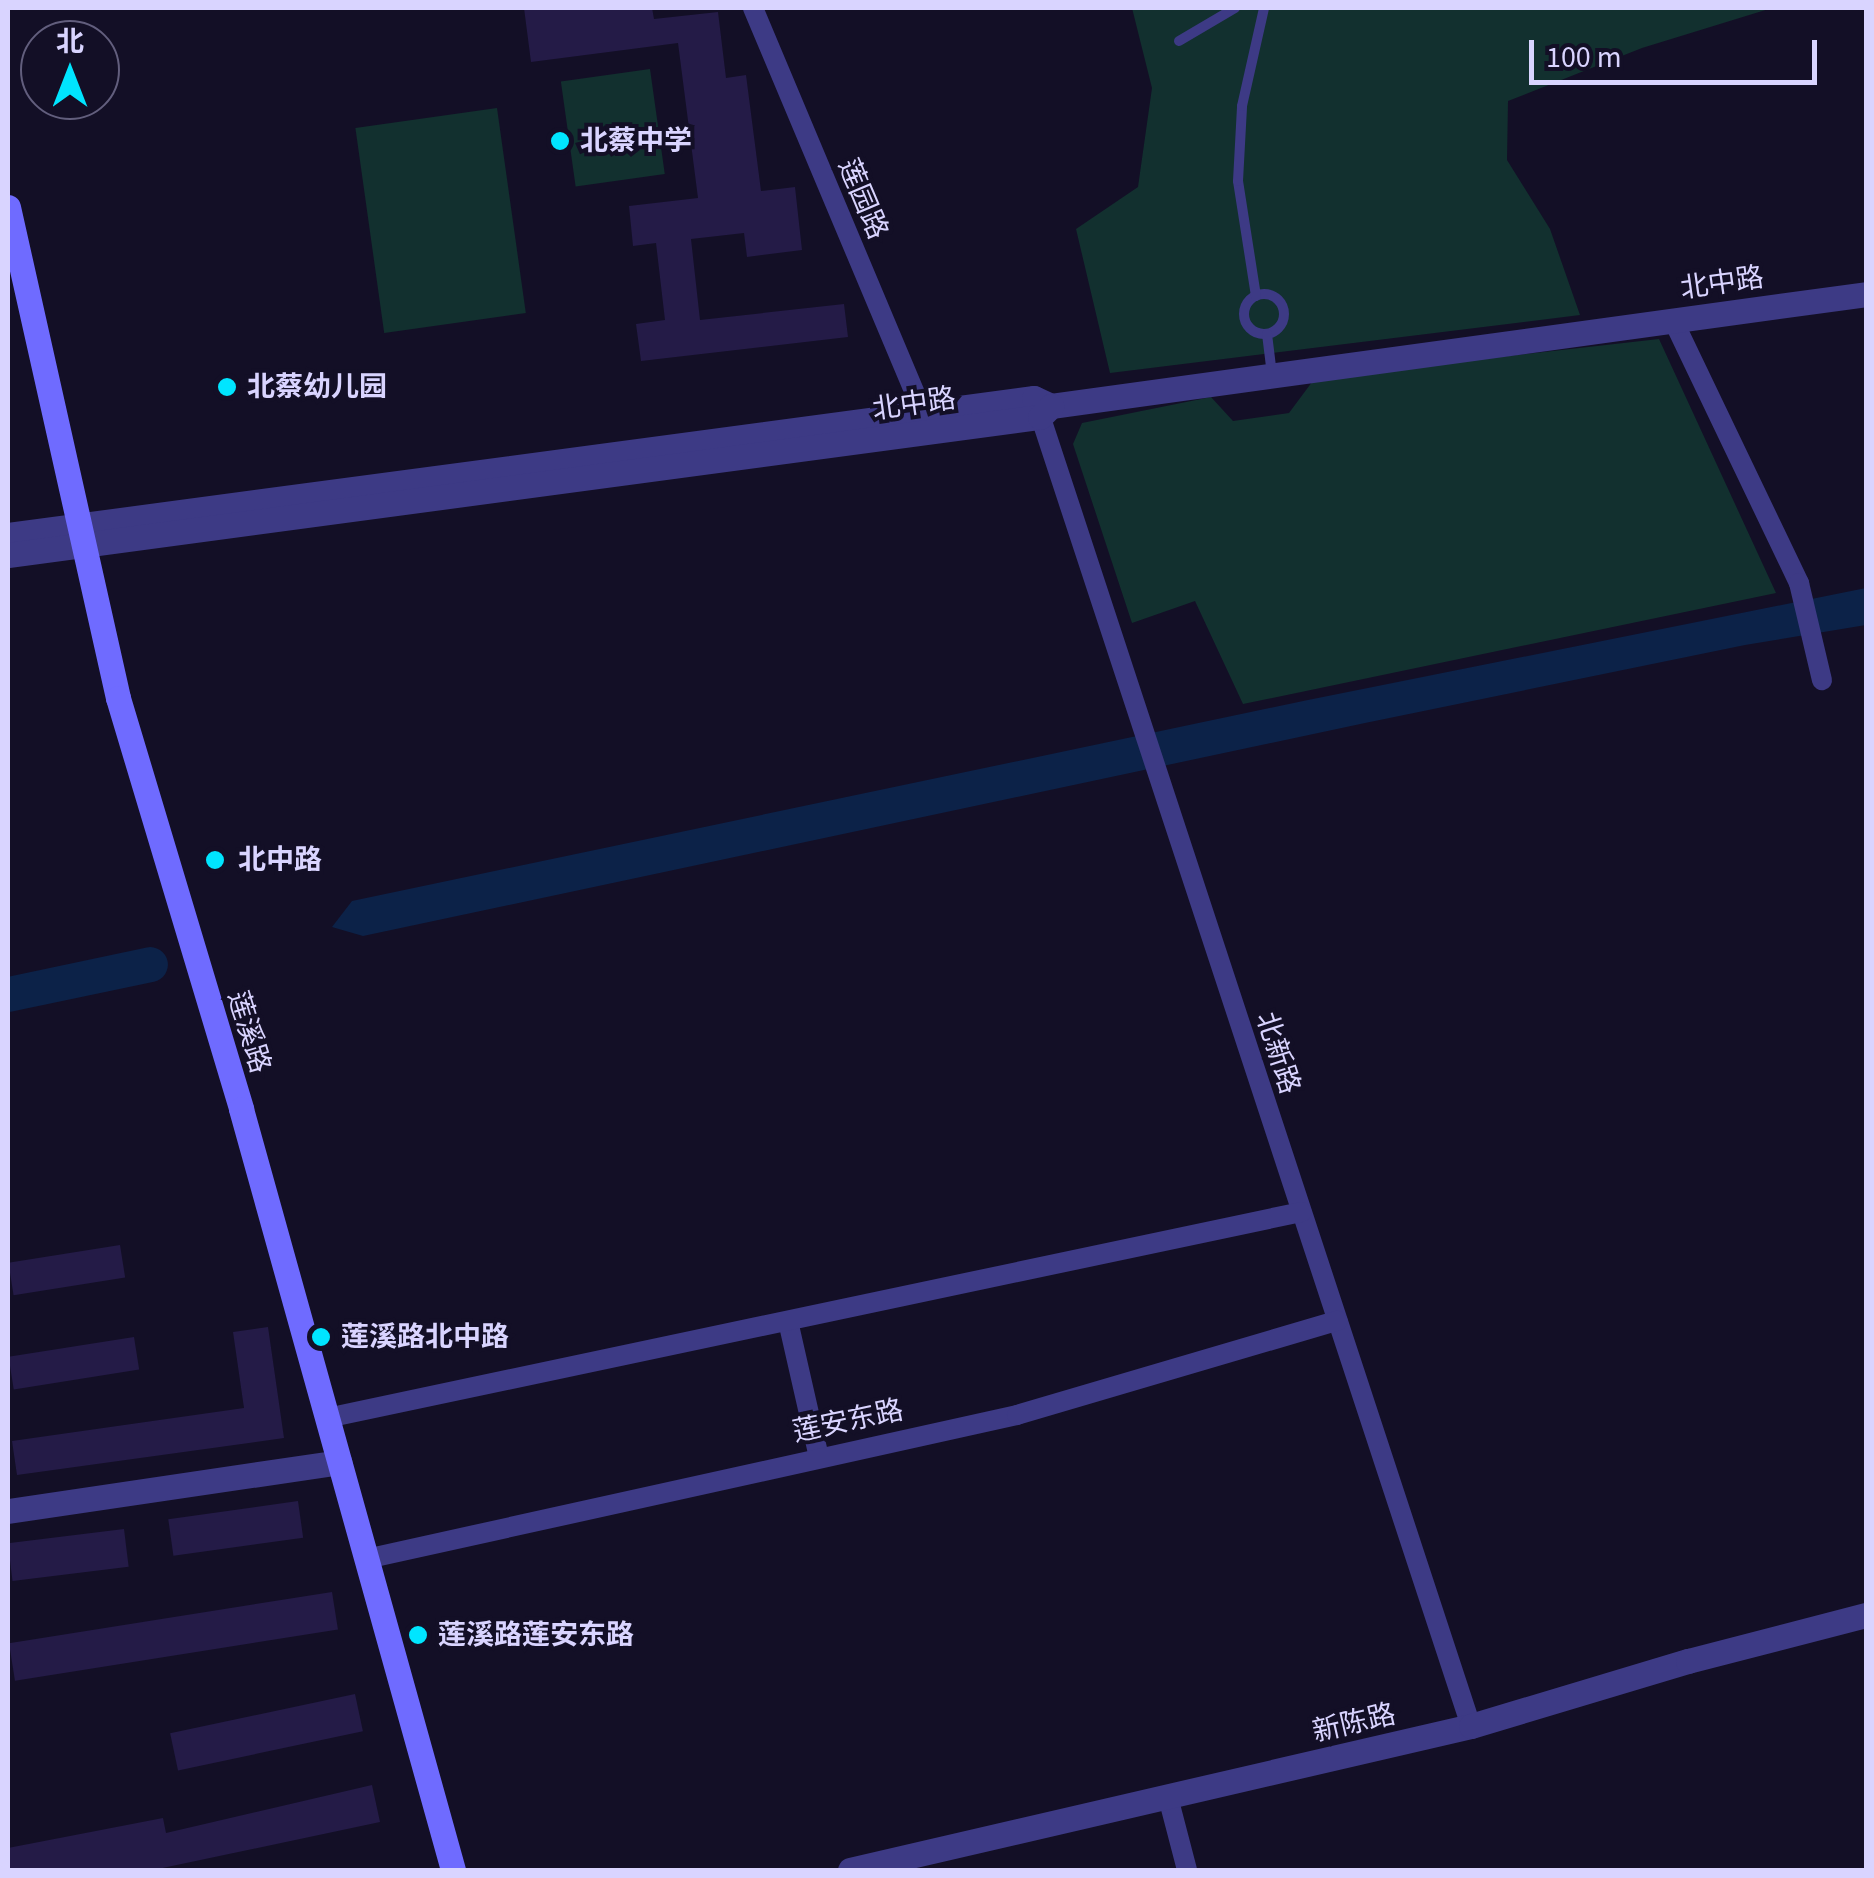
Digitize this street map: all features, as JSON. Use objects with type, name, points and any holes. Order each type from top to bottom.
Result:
[{"type":"main road","name":"莲溪路","points":[[8,207],[118,698],[327,1418],[453,1870]]},
{"type":"street","name":"莲园路","points":[[753,8],[923,413]]},
{"type":"street","name":"北中路","points":[[8,535],[80,536],[1866,294]]},
{"type":"street","points":[[1674,320],[1804,597],[1822,680]]},
{"type":"street","name":"北中路","points":[[8,555],[80,536],[923,413],[1042,407]]},
{"type":"street","name":"北新路","points":[[1042,407],[1159,779],[1471,1726]]},
{"type":"street","points":[[327,1418],[1301,1212]]},
{"type":"street","name":"莲安东路","points":[[366,1559],[1063,1403],[1337,1320]]},
{"type":"street","points":[[788,1321],[819,1458]]},
{"type":"street","points":[[8,1511],[339,1462]]},
{"type":"street","name":"新陈路","points":[[850,1870],[1471,1726],[1807,1627],[1866,1615]]},
{"type":"street","points":[[1168,1797],[1187,1870]]},
{"type":"lane","points":[[1179,41],[1235,8]]},
{"type":"lane","points":[[1256,296],[1238,181],[1242,106],[1264,8]]},
{"type":"lane","points":[[1256,296],[1280,302],[1287,317],[1280,328],[1267,334]]},
{"type":"lane","points":[[1256,296],[1242,310],[1246,324],[1267,334]]},
{"type":"lane","points":[[1267,334],[1272,375]]},
{"type":"green space","points":[[1132,8],[1772,8],[1642,48],[1508,101],[1507,160],[1550,229],[1580,315],[1110,373],[1076,229],[1138,187],[1152,88]]},
{"type":"green space","points":[[650,69],[665,174],[576,186],[561,82]]},
{"type":"green space","points":[[497,108],[526,313],[384,333],[355,128]]},
{"type":"green space","points":[[1659,339],[1776,593],[1243,704],[1195,601],[1132,623],[1073,444],[1082,423],[1211,397],[1233,421],[1289,413],[1315,378]]},
{"type":"water","points":[[1866,588],[1866,625],[1745,645],[1365,723],[363,936],[332,927],[352,901],[1308,700]]},
{"type":"water","points":[[124,954],[147,965],[133,981],[8,1007],[8,979]]},
{"type":"building","points":[[524,8],[652,8],[654,19],[718,12],[726,78],[746,75],[761,191],[795,187],[802,250],[747,257],[744,233],[691,239],[700,320],[844,304],[848,337],[641,361],[636,324],[665,320],[656,243],[633,246],[629,206],[698,198],[678,43],[531,62]]},
{"type":"building","points":[[120,1245],[125,1278],[14,1295],[8,1263]]},
{"type":"building","points":[[268,1327],[284,1438],[17,1475],[12,1441],[244,1408],[233,1332]]},
{"type":"building","points":[[134,1337],[139,1370],[14,1389],[9,1357]]},
{"type":"building","points":[[298,1501],[303,1538],[173,1556],[168,1519]]},
{"type":"building","points":[[124,1529],[129,1567],[13,1581],[8,1543]]},
{"type":"building","points":[[332,1592],[338,1630],[15,1681],[9,1643]]},
{"type":"building","points":[[355,1694],[363,1731],[178,1770],[170,1733]]},
{"type":"building","points":[[372,1785],[380,1822],[153,1870],[8,1870],[8,1848],[163,1818],[166,1833]]},
{"type":"waterway","points":[[8,994],[150,964]]},
{"type":"place","name":"北蔡中学","points":[[560,141]]},
{"type":"place","name":"北蔡幼儿园","points":[[227,387]]},
{"type":"place","name":"北中路","points":[[215,860]]},
{"type":"place","name":"莲溪路北中路","points":[[321,1337]]},
{"type":"place","name":"莲溪路莲安东路","points":[[418,1635]]}]
